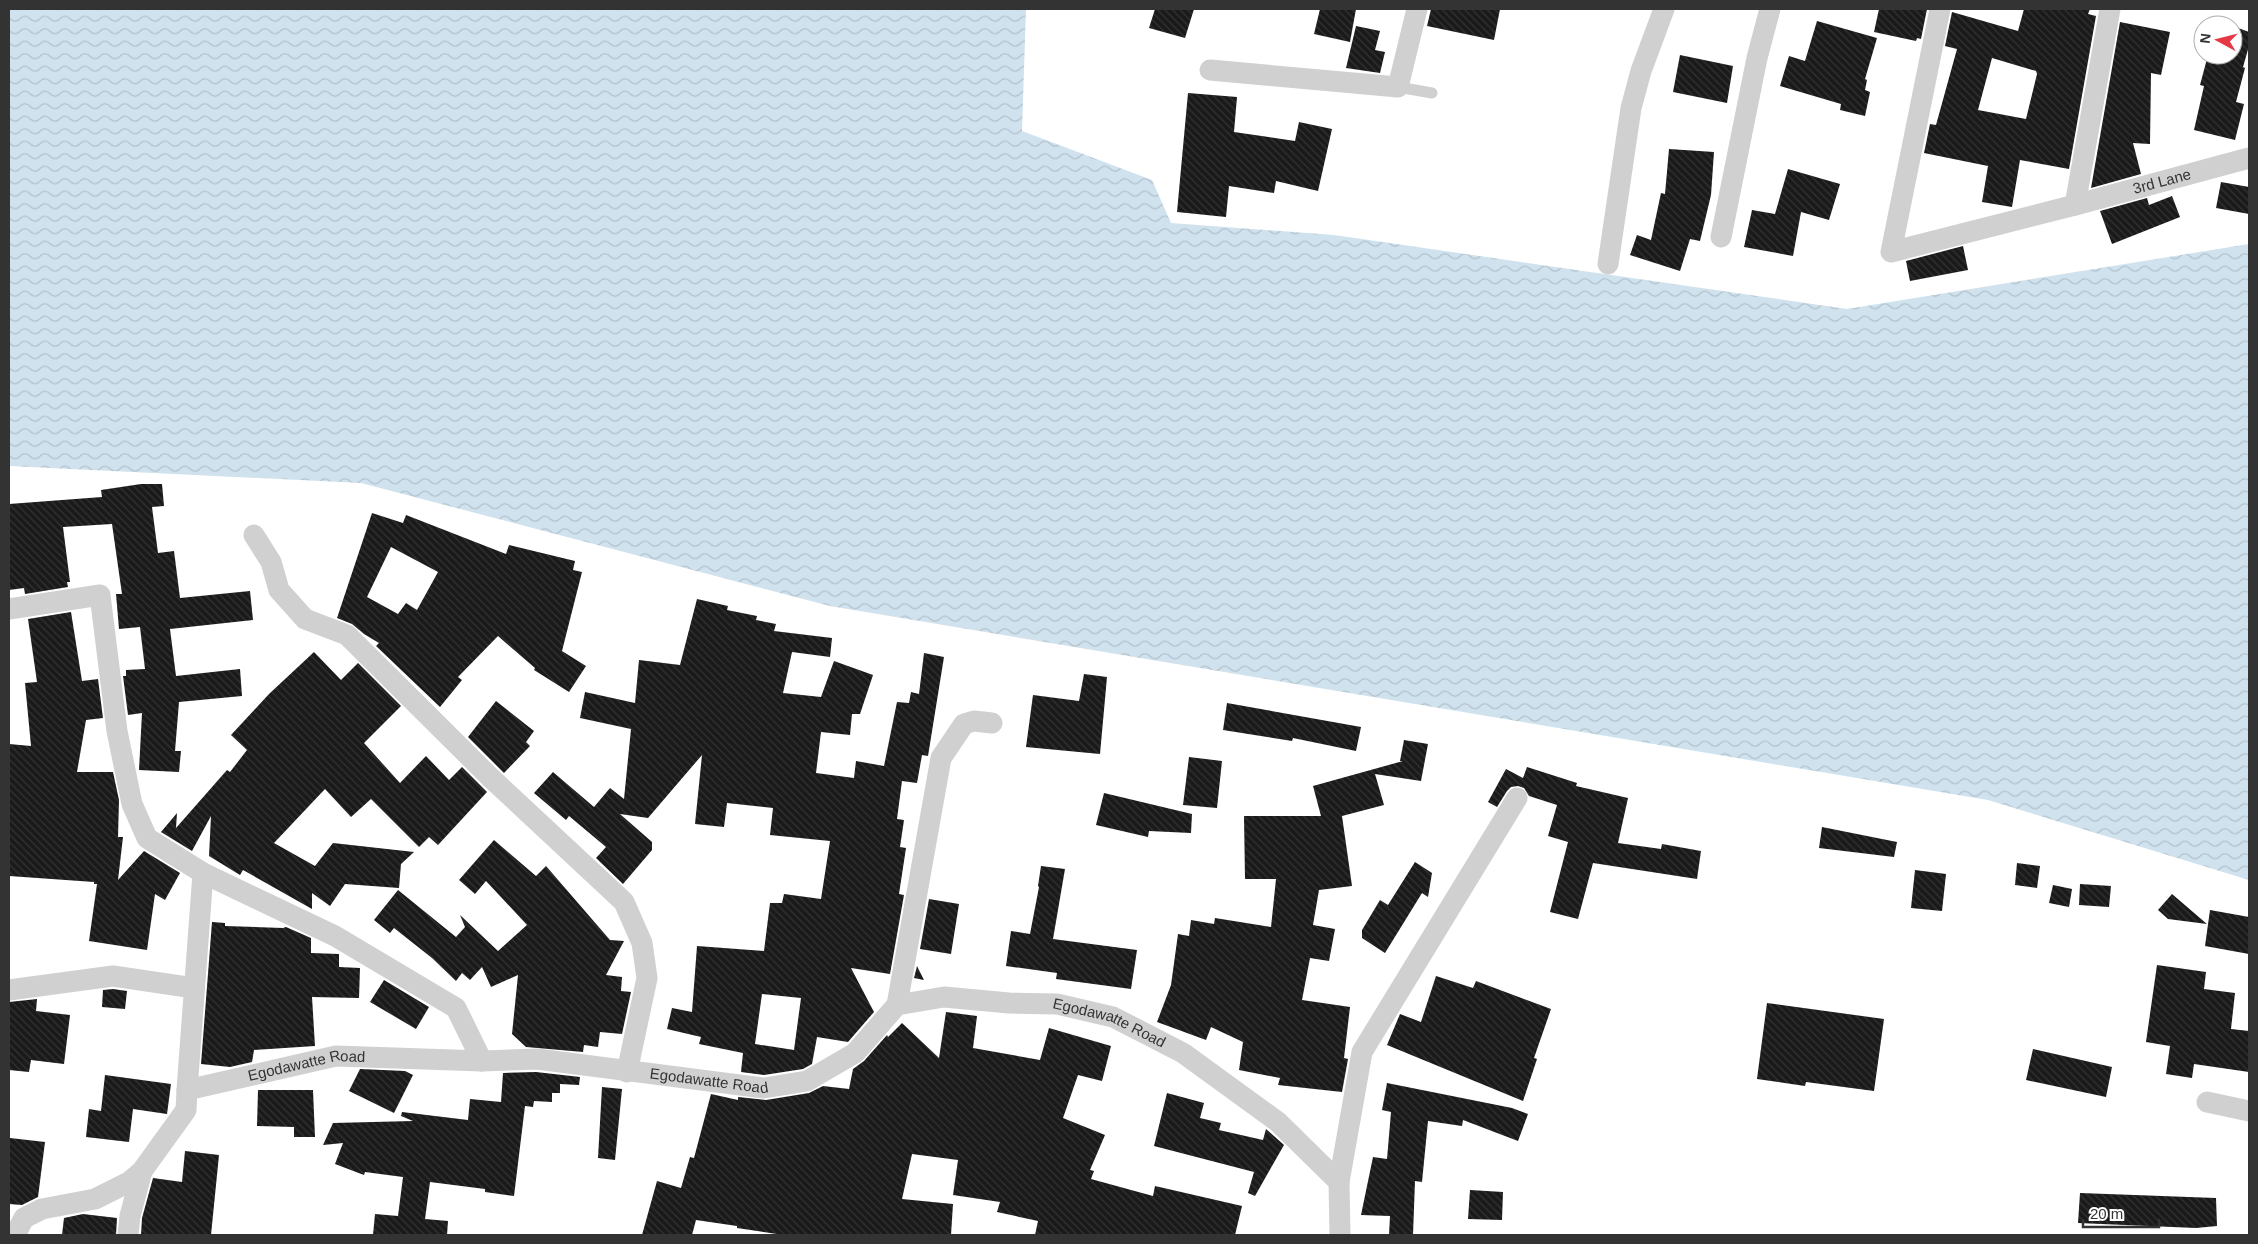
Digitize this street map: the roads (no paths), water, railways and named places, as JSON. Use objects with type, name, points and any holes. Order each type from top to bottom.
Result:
[{"type":"street","points":[[1210,70],[1398,87],[1417,9]]},
{"type":"street","points":[[1608,264],[1631,108],[1641,71],[1664,9]]},
{"type":"street","points":[[1721,237],[1757,58],[1770,9]]},
{"type":"street","name":"3rd Lane","points":[[1940,9],[1891,252],[2076,205],[2249,158]]},
{"type":"street","points":[[2076,205],[2110,9]]},
{"type":"street","points":[[254,535],[271,562],[279,590],[305,619],[347,635],[491,778],[624,902],[642,943],[647,978],[627,1072]]},
{"type":"street","points":[[9,609],[100,595],[117,731],[132,804],[147,838],[203,873],[336,936],[456,1008],[482,1061]]},
{"type":"street","points":[[897,1005],[941,758],[964,724],[974,721],[992,723]]},
{"type":"street","points":[[1340,1235],[1339,1182],[1362,1052],[1517,798]]},
{"type":"street","points":[[15,1235],[24,1218],[42,1209],[95,1199],[129,1182],[142,1171],[186,1110],[203,873]]},
{"type":"street","points":[[9,990],[113,976],[194,988]]},
{"type":"street","name":"Egodawatte Road","points":[[187,1090],[336,1056],[482,1061],[537,1059],[764,1088],[807,1081],[855,1053],[897,1005],[944,997],[1009,1003],[1057,1004],[1113,1017],[1183,1053],[1278,1122],[1339,1182]]},
{"type":"street","points":[[2208,1102],[2249,1111]]},
{"type":"street","points":[[128,1235],[130,1216],[142,1171]]},
{"type":"lane","points":[[1398,87],[1432,93]]},
{"type":"water","points":[[9,9],[1026,9],[1022,131],[1152,180],[1171,223],[1334,235],[1847,309],[2249,244],[2249,880],[1988,800],[830,606],[361,483],[9,466]]}]
